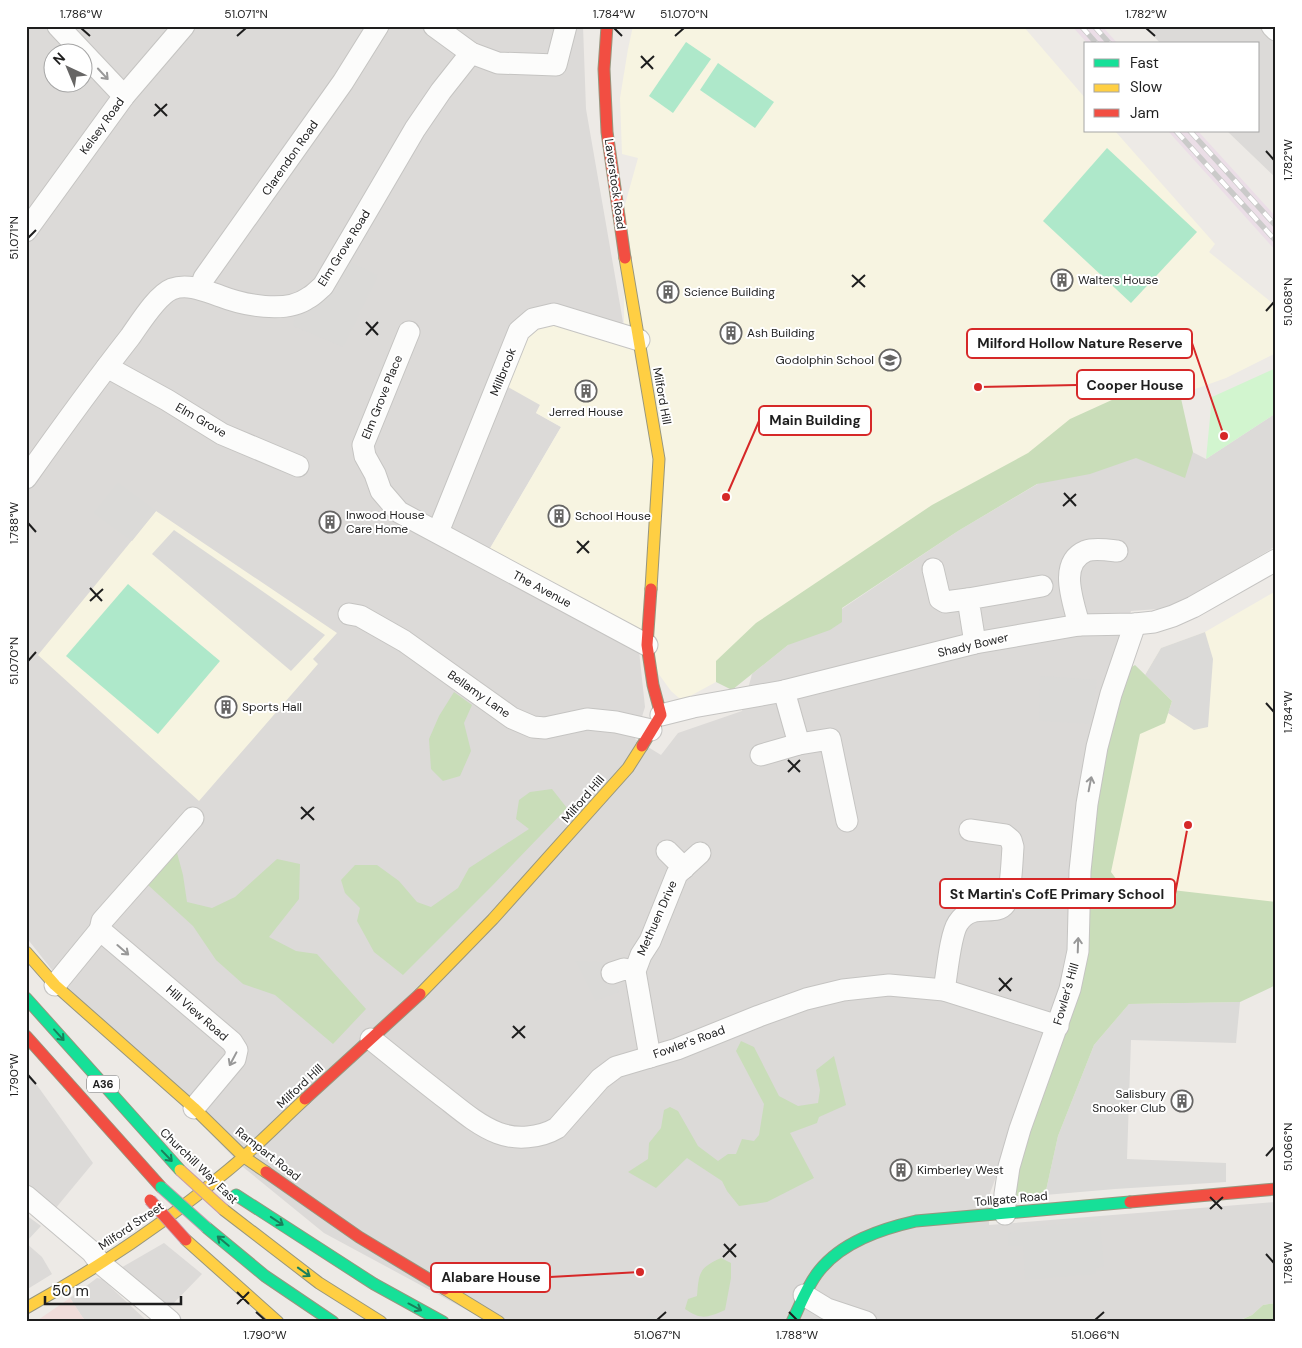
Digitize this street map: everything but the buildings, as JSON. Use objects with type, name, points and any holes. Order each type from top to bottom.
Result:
[{"type":"main road","name":"Laverstock Road","points":[[607,26],[604,69],[607,132],[639,340]]},
{"type":"main road","name":"Milford Hill","points":[[244,1157],[423,991],[493,919],[628,768],[656,723],[647,645],[659,459],[639,340]]},
{"type":"main road","name":"Rampart Road","points":[[26,952],[56,985],[194,1108],[244,1157],[359,1237],[498,1322]]},
{"type":"main road","name":"Churchill Way East","points":[[26,998],[180,1170],[224,1210],[319,1283],[381,1322]]},
{"type":"main road","name":"A36","points":[[26,1036],[161,1187],[265,1276],[333,1322]]},
{"type":"main road","points":[[107,1088],[160,1130]]},
{"type":"main road","points":[[82,1098],[112,1149]]},
{"type":"main road","name":"Milford Street","points":[[26,1308],[100,1263],[172,1215],[244,1157]]},
{"type":"main road","points":[[210,1173],[229,1190],[374,1284],[443,1322]]},
{"type":"main road","name":"Tollgate Road","points":[[792,1322],[804,1296],[831,1259],[890,1226],[916,1221],[1276,1189]]},
{"type":"main road","points":[[147,1197],[186,1240],[278,1322]]},
{"type":"street","points":[[58,26],[124,96]]},
{"type":"street","name":"Kelsey Road","points":[[26,230],[124,96],[184,26]]},
{"type":"street","name":"Clarendon Road","points":[[200,289],[204,278],[338,90],[378,26]]},
{"type":"street","points":[[434,26],[471,53],[498,63],[556,65],[566,26]]},
{"type":"street","points":[[1272,26],[1276,30]]},
{"type":"street","name":"Elm Grove Road","points":[[26,478],[156,302],[170,290],[181,286],[200,289],[238,303],[274,307],[294,304],[308,299],[323,286],[415,130],[441,91],[471,53]]},
{"type":"street","name":"Millbrook","points":[[438,532],[519,331],[533,319],[554,314],[639,340]]},
{"type":"street","name":"Elm Grove Place","points":[[409,332],[363,445],[365,456],[375,474],[381,491],[399,512],[438,532]]},
{"type":"street","name":"Elm Grove","points":[[107,367],[167,400],[222,434],[298,466]]},
{"type":"street","name":"The Avenue","points":[[438,532],[647,645]]},
{"type":"street","points":[[1079,625],[1068,574],[1070,566],[1078,556],[1087,550],[1117,550]]},
{"type":"street","name":"Shady Bower","points":[[656,723],[693,708],[784,691],[975,643],[1079,625],[1154,622],[1193,607],[1276,560]]},
{"type":"street","points":[[933,569],[940,599],[945,602],[1042,586]]},
{"type":"street","points":[[968,599],[975,643]]},
{"type":"street","name":"Bellamy Lane","points":[[349,614],[360,616],[404,641],[512,718],[533,727],[545,728],[587,719],[656,723]]},
{"type":"street","name":"Fowler's Hill","points":[[1005,1214],[1005,1194],[1009,1167],[1020,1129],[1070,989],[1078,951],[1080,871],[1087,804],[1097,747],[1111,694],[1135,624]]},
{"type":"street","points":[[784,691],[799,744]]},
{"type":"street","points":[[761,755],[799,744],[830,739],[847,821]]},
{"type":"street","points":[[56,985],[100,930],[102,921],[193,818]]},
{"type":"street","points":[[944,990],[957,923],[966,914],[978,909],[996,910],[1004,906],[1008,898],[1013,848],[1011,840],[1005,835],[970,830]]},
{"type":"street","name":"Methuen Drive","points":[[667,851],[684,868]]},
{"type":"street","name":"Methuen Drive","points":[[650,1057],[635,970],[640,955],[650,941],[677,874],[700,853]]},
{"type":"street","name":"Hill View Road","points":[[100,930],[232,1042],[237,1050],[235,1059],[194,1108]]},
{"type":"street","name":"Methuen Drive","points":[[612,973],[624,969],[635,970]]},
{"type":"street","name":"Fowler's Road","points":[[370,1039],[467,1115],[499,1134],[528,1137],[548,1133],[565,1120],[608,1072],[626,1063],[676,1049],[806,999],[843,990],[889,985],[944,990],[1058,1026]]},
{"type":"street","points":[[26,1196],[92,1252],[100,1263],[170,1321]]},
{"type":"street","points":[[804,1296],[827,1309],[866,1320],[866,1322]]},
{"type":"shaded area","points":[[26,26],[583,26],[586,109],[623,322],[540,405],[536,413],[561,427],[489,550],[637,632],[645,707],[635,739],[661,755],[678,733],[742,711],[752,674],[788,645],[958,531],[1107,443],[1158,434],[1206,459],[1276,413],[1276,546],[1172,608],[1131,611],[1098,719],[1065,989],[989,1196],[989,1225],[1276,1202],[1276,1303],[1263,1305],[1252,1315],[1235,1322],[489,1322],[324,1233],[243,1167],[56,975],[26,937]]},
{"type":"shaded area","name":"Godolphin School","points":[[633,26],[1023,26],[1084,97],[1084,132],[1116,132],[1215,244],[1209,252],[1276,306],[1276,353],[1226,378],[1151,405],[716,682],[690,697],[679,698],[671,691],[658,673],[637,632],[489,550],[561,427],[536,413],[540,405],[506,386],[528,331],[554,322],[624,345],[624,208],[638,158],[622,154],[620,98]]},
{"type":"shaded area","points":[[1072,26],[1102,26],[1116,42],[1086,42]]},
{"type":"shaded area","points":[[1144,26],[1276,26],[1276,178],[1228,132],[1260,132],[1260,42],[1159,42]]},
{"type":"shaded area","points":[[1169,132],[1199,132],[1276,217],[1276,251]]},
{"type":"shaded area","points":[[346,260],[378,275],[343,347],[293,326],[296,312]]},
{"type":"shaded area","points":[[118,483],[156,511],[132,541],[94,513]]},
{"type":"shaded area","points":[[156,511],[337,633],[313,659],[318,664],[199,801],[38,655]]},
{"type":"shaded area","points":[[174,530],[325,635],[291,671],[152,554]]},
{"type":"shaded area","points":[[1276,591],[1276,936],[1094,912],[1107,738],[1161,648],[1205,632]]},
{"type":"shaded area","points":[[1205,632],[1213,659],[1208,727],[1194,730],[1168,713],[1172,701],[1145,675],[1161,648]]},
{"type":"shaded area","points":[[1040,676],[1097,680],[1090,724],[1039,721]]},
{"type":"shaded area","points":[[575,961],[608,962],[619,992],[595,1001]]},
{"type":"shaded area","points":[[1240,1002],[1236,1043],[1131,1040],[1127,1159],[1226,1163],[1226,1182],[1045,1195],[1058,1136],[1094,1045],[1129,1004]]},
{"type":"shaded area","points":[[26,1070],[93,1163],[55,1209],[26,1186]]},
{"type":"shaded area","points":[[26,1215],[41,1226],[26,1242]]},
{"type":"shaded area","points":[[1100,1221],[1104,1267],[1096,1268],[1096,1274],[1025,1280],[1023,1246],[1008,1246],[1008,1234],[1024,1227]]},
{"type":"shaded area","points":[[26,1243],[42,1257],[52,1274],[26,1290]]},
{"type":"shaded area","points":[[164,1243],[202,1274],[169,1308],[119,1269]]},
{"type":"shaded area","points":[[97,1278],[102,1279],[148,1322],[88,1322],[83,1318],[70,1298]]},
{"type":"shaded area","points":[[70,1298],[83,1318],[88,1322],[35,1322]]},
{"type":"shaded area","points":[[649,1313],[663,1320],[662,1322],[644,1322]]},
{"type":"green space","points":[[686,42],[711,59],[673,113],[649,96]]},
{"type":"green space","points":[[718,63],[774,102],[755,128],[700,90]]},
{"type":"green space","points":[[1107,148],[1197,232],[1131,303],[1043,221]]},
{"type":"green space","points":[[1276,368],[1276,413],[1206,459],[1212,397]]},
{"type":"green space","points":[[1136,389],[1180,394],[1193,452],[1185,478],[1136,458],[1090,474],[1037,484],[958,531],[842,608],[842,622],[830,630],[788,645],[732,690],[716,682],[716,661],[756,623],[932,505],[1028,453],[1070,419]]},
{"type":"green space","points":[[128,584],[220,661],[158,734],[66,656]]},
{"type":"green space","points":[[1135,665],[1172,701],[1165,723],[1140,734],[1111,872],[1120,884],[1276,902],[1276,985],[1240,1002],[1129,1004],[1094,1045],[1058,1136],[1045,1195],[1015,1196],[1015,1166],[1076,988],[1091,804],[1127,670]]},
{"type":"green space","points":[[454,692],[472,705],[464,723],[471,751],[460,776],[443,781],[431,769],[429,739],[439,716]]},
{"type":"green space","points":[[552,789],[567,808],[403,975],[374,952],[357,921],[360,908],[345,893],[341,880],[355,865],[377,865],[399,881],[417,902],[431,907],[458,888],[469,868],[529,829],[516,819],[519,800],[530,792]]},
{"type":"green space","points":[[176,849],[183,875],[187,902],[212,908],[235,897],[277,859],[300,864],[299,899],[269,937],[296,951],[317,954],[366,1009],[333,1044],[275,995],[243,984],[216,960],[193,926],[148,885]]},
{"type":"green space","points":[[741,1041],[754,1047],[779,1096],[798,1106],[818,1103],[820,1090],[816,1070],[834,1056],[846,1105],[819,1117],[817,1123],[790,1133],[814,1178],[767,1202],[739,1206],[722,1181],[687,1158],[656,1188],[628,1172],[648,1159],[649,1143],[661,1128],[664,1110],[670,1107],[678,1111],[698,1146],[718,1161],[728,1154],[736,1154],[742,1139],[754,1141],[759,1135],[764,1104],[736,1051]]},
{"type":"green space","points":[[721,1258],[731,1263],[731,1278],[725,1310],[704,1317],[691,1313],[685,1309],[688,1299],[697,1296],[700,1276],[704,1268]]},
{"type":"green space","points":[[1276,1303],[1276,1322],[1236,1322],[1252,1315],[1263,1305]]},
{"type":"railway","points":[[1081,26],[1095,42]]},
{"type":"railway","points":[[1094,26],[1108,42]]},
{"type":"railway","points":[[1177,132],[1276,241]]},
{"type":"railway","points":[[1191,132],[1276,226]]},
{"type":"traffic: fast","points":[[26,998],[180,1170]]},
{"type":"traffic: fast","points":[[161,1187],[207,1228]]},
{"type":"traffic: fast","points":[[236,1195],[374,1284],[443,1322]]},
{"type":"traffic: fast","points":[[792,1322],[811,1283],[828,1261],[863,1238],[889,1228],[916,1221],[1130,1202]]},
{"type":"traffic: fast","points":[[207,1228],[265,1276],[333,1322]]},
{"type":"traffic: slow","points":[[625,258],[659,459],[651,589]]},
{"type":"traffic: slow","points":[[420,994],[493,919],[628,768],[642,746]]},
{"type":"traffic: slow","points":[[26,952],[55,985],[194,1108],[244,1157],[266,1172]]},
{"type":"traffic: slow","points":[[26,1308],[104,1261],[155,1227],[237,1163],[305,1099]]},
{"type":"traffic: slow","points":[[180,1170],[224,1210]]},
{"type":"traffic: slow","points":[[224,1210],[319,1283],[381,1322]]},
{"type":"traffic: slow","points":[[186,1240],[278,1322]]},
{"type":"traffic: slow","points":[[445,1289],[499,1322]]},
{"type":"traffic: jam","points":[[607,26],[604,69],[607,132],[625,258]]},
{"type":"traffic: jam","points":[[642,746],[661,715],[653,685],[647,645],[651,589]]},
{"type":"traffic: jam","points":[[305,1099],[420,994]]},
{"type":"traffic: jam","points":[[26,1036],[161,1187]]},
{"type":"traffic: jam","points":[[266,1172],[359,1237],[445,1289]]},
{"type":"traffic: jam","points":[[1130,1202],[1276,1189]]},
{"type":"traffic: jam","points":[[150,1200],[186,1240]]},
{"type":"place","name":"Walters House","points":[[1062,280]]},
{"type":"place","name":"Science Building","points":[[668,292]]},
{"type":"place","name":"Ash Building","points":[[731,333]]},
{"type":"place","name":"Godolphin School","points":[[890,360]]},
{"type":"place","name":"Cooper House","points":[[978,387]]},
{"type":"place","name":"Jerred House","points":[[586,391]]},
{"type":"place","name":"Milford Hollow Nature Reserve","points":[[1224,436]]},
{"type":"place","name":"Main Building","points":[[726,497]]},
{"type":"place","name":"School House","points":[[559,516]]},
{"type":"place","name":"Inwood House Care Home","points":[[330,522]]},
{"type":"place","name":"Sports Hall","points":[[226,707]]},
{"type":"place","name":"St Martin's CofE Primary School","points":[[1188,825]]},
{"type":"place","name":"Salisbury Snooker Club","points":[[1182,1101]]},
{"type":"place","name":"Kimberley West","points":[[901,1170]]},
{"type":"place","name":"Alabare House","points":[[640,1272]]}]
